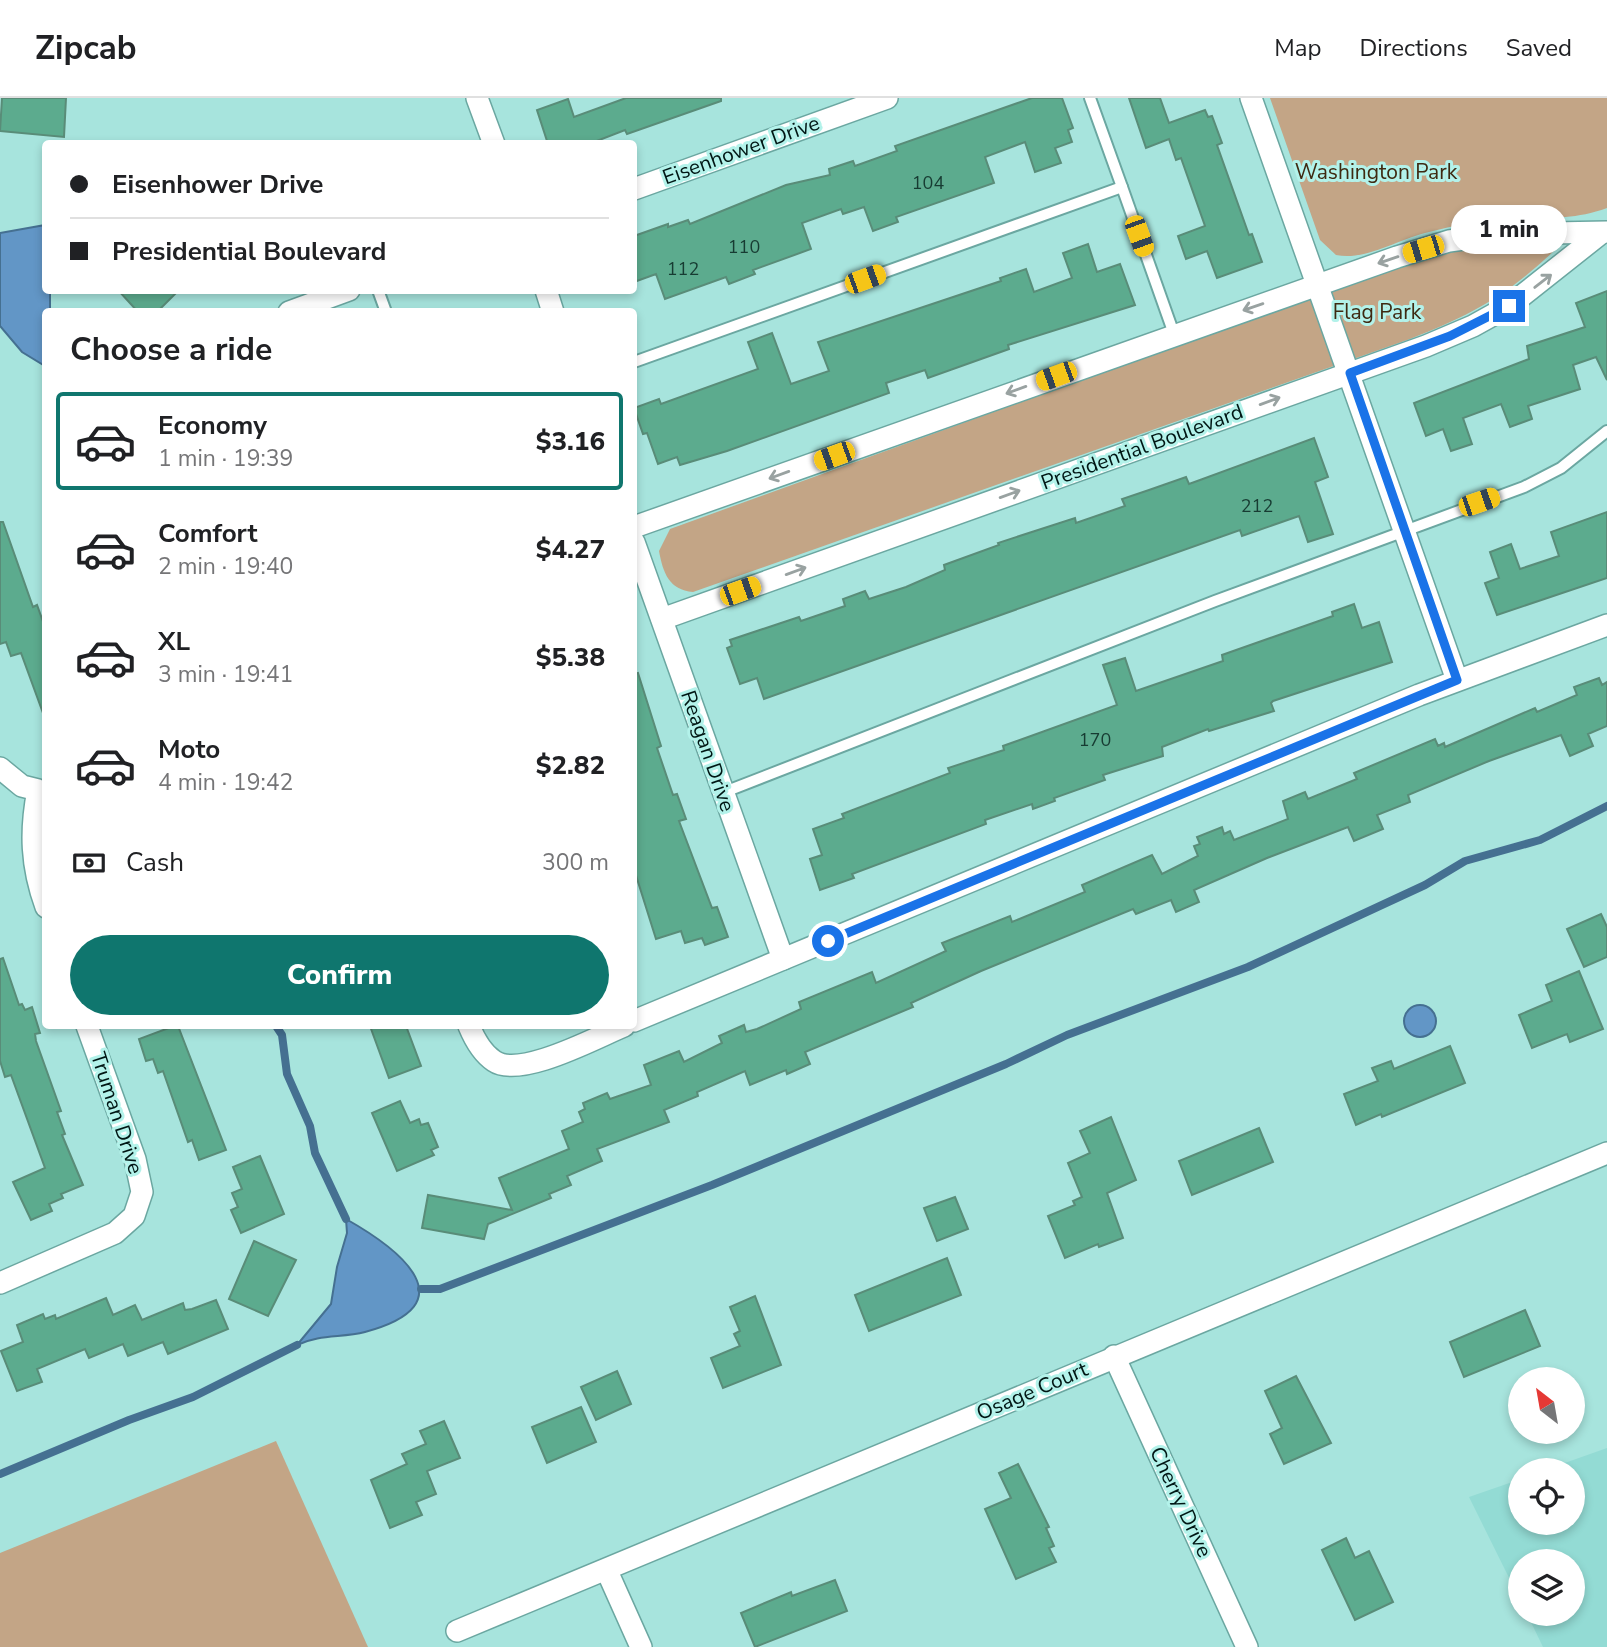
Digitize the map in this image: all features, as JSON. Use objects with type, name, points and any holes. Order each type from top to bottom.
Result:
[{"type":"street","points":[[477,98],[493,140]]},
{"type":"street","name":"Eisenhower Drive","points":[[637,188],[887,98]]},
{"type":"street","points":[[1251,98],[1457,680]]},
{"type":"street","name":"Presidential Boulevard","points":[[637,526],[1174,334],[1449,241],[1501,234],[1603,233]]},
{"type":"street","name":"Presidential Boulevard","points":[[662,619],[1350,373],[1473,326],[1509,306],[1603,233]]},
{"type":"street","points":[[300,308],[338,294]]},
{"type":"street","name":"Reagan Drive","points":[[637,550],[783,959]]},
{"type":"street","points":[[637,1016],[783,959],[1457,680],[1607,625]]},
{"type":"street","points":[[0,768],[22,786],[42,788],[33,816],[32,856],[42,892]]},
{"type":"street","name":"Truman Drive","points":[[0,1283],[104,1238],[134,1216],[142,1192],[135,1159],[89,1029]]},
{"type":"street","points":[[470,1029],[476,1042],[495,1062],[517,1066],[540,1061],[608,1029]]},
{"type":"street","name":"Osage Court","points":[[457,1631],[607,1571],[1114,1356],[1607,1153]]},
{"type":"street","name":"Cherry Drive","points":[[1114,1356],[1247,1647]]},
{"type":"street","points":[[607,1571],[641,1647]]},
{"type":"lane","points":[[1090,98],[1174,334]]},
{"type":"lane","points":[[637,361],[1122,187]]},
{"type":"lane","points":[[722,793],[1405,529],[1539,481],[1572,461],[1607,432]]},
{"type":"shaded area","points":[[42,226],[42,294],[50,294],[50,308],[42,308],[42,364],[22,352],[0,326],[0,233]]},
{"type":"shaded area","points":[[1420,1005],[1431,1010],[1436,1021],[1431,1032],[1420,1037],[1409,1032],[1404,1021],[1409,1010]]},
{"type":"shaded area","points":[[346,1219],[387,1246],[404,1261],[415,1277],[419,1292],[414,1307],[396,1320],[365,1332],[314,1339],[297,1345],[331,1304],[337,1267],[347,1233]]},
{"type":"shaded area","points":[[1607,1448],[1607,1647],[1543,1647],[1533,1626],[1585,1626],[1585,1549],[1508,1549],[1508,1576],[1469,1497],[1508,1484],[1508,1535],[1585,1535],[1585,1458],[1579,1458]]},
{"type":"green space","name":"Washington Park","points":[[1270,98],[1607,98],[1607,208],[1573,216],[1459,225],[1414,236],[1370,253],[1336,255],[1320,240]]},
{"type":"green space","name":"Flag Park","points":[[1503,243],[1555,250],[1520,280],[1487,303],[1410,339],[693,592],[678,588],[665,573],[659,551],[670,529],[1396,266],[1457,248]]},
{"type":"green space","points":[[276,1441],[368,1647],[0,1647],[0,1553]]},
{"type":"building","points":[[2,98],[66,98],[64,137],[0,131]]},
{"type":"building","points":[[626,98],[721,98],[721,101],[627,134],[625,130],[599,140],[547,140],[537,110],[568,99],[574,117]]},
{"type":"building","points":[[1032,98],[1062,98],[1073,128],[1068,130],[1072,142],[1055,148],[1061,163],[1035,172],[1025,142],[985,157],[994,183],[896,217],[898,222],[873,231],[864,207],[843,214],[841,209],[802,223],[811,249],[753,270],[755,274],[729,284],[726,277],[665,299],[656,274],[637,281],[637,235],[668,224],[668,227],[688,220],[690,224],[786,185],[830,175],[829,169],[853,161],[855,166],[897,151],[895,146]]},
{"type":"building","points":[[1129,98],[1160,98],[1169,123],[1205,110],[1208,117],[1212,116],[1222,143],[1217,145],[1249,235],[1252,234],[1262,262],[1217,278],[1207,251],[1186,259],[1178,236],[1205,226],[1181,158],[1176,160],[1169,139],[1146,148]]},
{"type":"building","points":[[1088,244],[1097,272],[1120,264],[1135,305],[1008,345],[1009,349],[928,378],[925,370],[886,383],[889,393],[680,465],[677,457],[658,464],[647,433],[643,434],[637,417],[637,407],[659,399],[661,404],[758,369],[748,342],[772,333],[791,384],[829,371],[818,342],[1001,281],[1000,278],[1026,269],[1034,292],[1072,278],[1063,253]]},
{"type":"building","points":[[1607,291],[1607,380],[1596,357],[1573,365],[1580,389],[1528,406],[1532,419],[1510,427],[1501,404],[1463,418],[1472,444],[1451,451],[1443,429],[1426,436],[1414,403],[1529,359],[1527,346],[1585,327],[1576,303]]},
{"type":"building","points":[[122,294],[175,294],[161,308],[134,308]]},
{"type":"building","points":[[1314,438],[1328,477],[1315,482],[1333,534],[1308,542],[1299,516],[1242,536],[1240,530],[764,699],[757,678],[740,684],[727,648],[732,646],[730,640],[799,617],[801,621],[845,606],[843,599],[865,591],[869,599],[906,587],[945,570],[944,565],[999,545],[998,543],[1075,518],[1076,523],[1125,506],[1122,499],[1186,477],[1189,484]]},
{"type":"building","points":[[1607,512],[1607,578],[1497,615],[1485,583],[1499,578],[1490,552],[1511,544],[1520,569],[1559,556],[1551,532]]},
{"type":"building","points":[[0,522],[3,522],[33,607],[37,605],[42,619],[42,710],[21,653],[11,656],[6,642],[0,644]]},
{"type":"building","points":[[1354,604],[1362,628],[1379,622],[1392,662],[1273,701],[1271,703],[1274,711],[1209,731],[1208,729],[1162,747],[1163,756],[1103,775],[1105,780],[1054,798],[1055,801],[1033,809],[1032,804],[985,820],[986,824],[852,874],[854,878],[820,890],[810,859],[822,855],[813,829],[844,818],[842,814],[950,773],[948,768],[1004,750],[1003,746],[1117,705],[1103,665],[1125,658],[1136,691],[1223,661],[1222,655],[1333,616],[1332,612]]},
{"type":"building","points":[[637,673],[661,746],[657,748],[673,795],[677,794],[686,819],[679,821],[712,908],[717,907],[728,937],[705,945],[702,938],[685,943],[681,931],[656,939],[637,879]]},
{"type":"building","points":[[1599,678],[1602,685],[1607,682],[1607,726],[1588,734],[1593,746],[1570,756],[1561,735],[1489,761],[1408,795],[1410,802],[1377,815],[1383,829],[1354,841],[1348,827],[1194,890],[1199,902],[1176,912],[1171,900],[1136,914],[1133,909],[981,971],[911,1003],[913,1007],[805,1052],[810,1064],[787,1074],[786,1070],[750,1085],[745,1071],[697,1092],[698,1096],[664,1110],[669,1122],[597,1149],[602,1161],[567,1176],[571,1185],[549,1194],[551,1198],[488,1224],[484,1239],[422,1228],[428,1195],[512,1210],[499,1178],[569,1149],[562,1131],[583,1122],[579,1112],[585,1109],[583,1103],[607,1093],[610,1099],[651,1085],[644,1065],[679,1051],[684,1062],[722,1043],[719,1036],[744,1025],[746,1032],[757,1029],[801,1009],[799,1002],[872,972],[876,983],[946,951],[942,943],[1010,916],[1012,922],[1085,892],[1082,885],[1152,855],[1162,874],[1198,856],[1194,846],[1200,844],[1197,837],[1222,827],[1224,834],[1230,831],[1234,840],[1288,819],[1283,801],[1305,792],[1308,799],[1357,779],[1354,773],[1435,739],[1438,746],[1444,743],[1445,747],[1535,708],[1537,712],[1577,695],[1574,687]]},
{"type":"building","points":[[1601,914],[1607,927],[1607,957],[1584,967],[1567,929]]},
{"type":"building","points":[[3,958],[19,1005],[22,1004],[25,1010],[32,1007],[40,1033],[35,1034],[36,1041],[61,1111],[57,1112],[65,1134],[62,1135],[83,1185],[61,1194],[63,1198],[49,1204],[52,1211],[31,1220],[13,1182],[45,1168],[11,1075],[5,1077],[0,1061],[0,959]]},
{"type":"building","points":[[1579,971],[1603,1029],[1570,1042],[1567,1034],[1532,1048],[1519,1015],[1552,1001],[1546,985]]},
{"type":"building","points":[[166,1029],[179,1029],[226,1150],[199,1160],[192,1140],[188,1142],[163,1071],[158,1073],[153,1059],[146,1061],[139,1039]]},
{"type":"building","points":[[371,1029],[407,1029],[421,1066],[389,1078]]},
{"type":"building","points":[[1450,1046],[1465,1083],[1356,1125],[1344,1094],[1378,1081],[1372,1068],[1391,1061],[1394,1069]]},
{"type":"building","points":[[400,1101],[410,1123],[419,1119],[421,1125],[428,1123],[438,1147],[431,1150],[434,1155],[397,1171],[372,1113]]},
{"type":"building","points":[[1111,1117],[1136,1180],[1107,1193],[1123,1238],[1099,1247],[1098,1244],[1065,1258],[1048,1216],[1075,1205],[1073,1201],[1082,1197],[1068,1163],[1090,1153],[1080,1131]]},
{"type":"building","points":[[1259,1128],[1273,1162],[1192,1195],[1179,1161]]},
{"type":"building","points":[[260,1156],[284,1214],[241,1233],[231,1210],[238,1207],[232,1193],[242,1189],[233,1167]]},
{"type":"building","points":[[955,1197],[968,1229],[937,1241],[924,1208]]},
{"type":"building","points":[[254,1241],[296,1260],[268,1316],[229,1299]]},
{"type":"building","points":[[947,1258],[961,1295],[869,1331],[855,1295]]},
{"type":"building","points":[[755,1296],[781,1365],[723,1388],[711,1358],[740,1346],[734,1334],[740,1331],[730,1307]]},
{"type":"building","points":[[106,1298],[113,1315],[135,1305],[142,1320],[183,1303],[185,1310],[216,1300],[228,1329],[168,1354],[163,1342],[128,1356],[123,1344],[89,1358],[85,1349],[37,1369],[42,1382],[17,1391],[1,1351],[23,1342],[17,1325],[43,1314],[45,1319],[55,1315],[56,1319]]},
{"type":"building","points":[[1525,1310],[1540,1346],[1464,1377],[1450,1342]]},
{"type":"building","points":[[617,1371],[631,1404],[596,1420],[581,1387]]},
{"type":"building","points":[[1296,1376],[1331,1443],[1284,1464],[1270,1434],[1282,1428],[1265,1391]]},
{"type":"building","points":[[581,1407],[596,1442],[547,1463],[532,1427]]},
{"type":"building","points":[[444,1421],[460,1458],[427,1471],[436,1494],[416,1502],[422,1515],[390,1528],[371,1480],[407,1464],[402,1454],[426,1444],[420,1431]]},
{"type":"building","points":[[1018,1464],[1049,1527],[1046,1528],[1054,1546],[1049,1548],[1056,1562],[1016,1579],[985,1509],[1011,1498],[999,1473]]},
{"type":"building","points":[[1346,1538],[1355,1558],[1369,1551],[1393,1602],[1355,1620],[1322,1550]]},
{"type":"building","points":[[835,1580],[847,1611],[755,1647],[741,1613],[791,1592],[792,1596]]},
{"type":"waterway","points":[[421,1289],[440,1289],[712,1185],[1006,1064],[1067,1035],[1248,967],[1425,885],[1465,861],[1540,840],[1607,806]]},
{"type":"waterway","points":[[278,1029],[282,1035],[287,1074],[310,1126],[315,1153],[346,1219]]},
{"type":"waterway","points":[[0,1474],[129,1420],[193,1397],[297,1345]]},
{"type":"route","points":[[828,941],[1457,680],[1350,373],[1450,336],[1509,306]]}]
